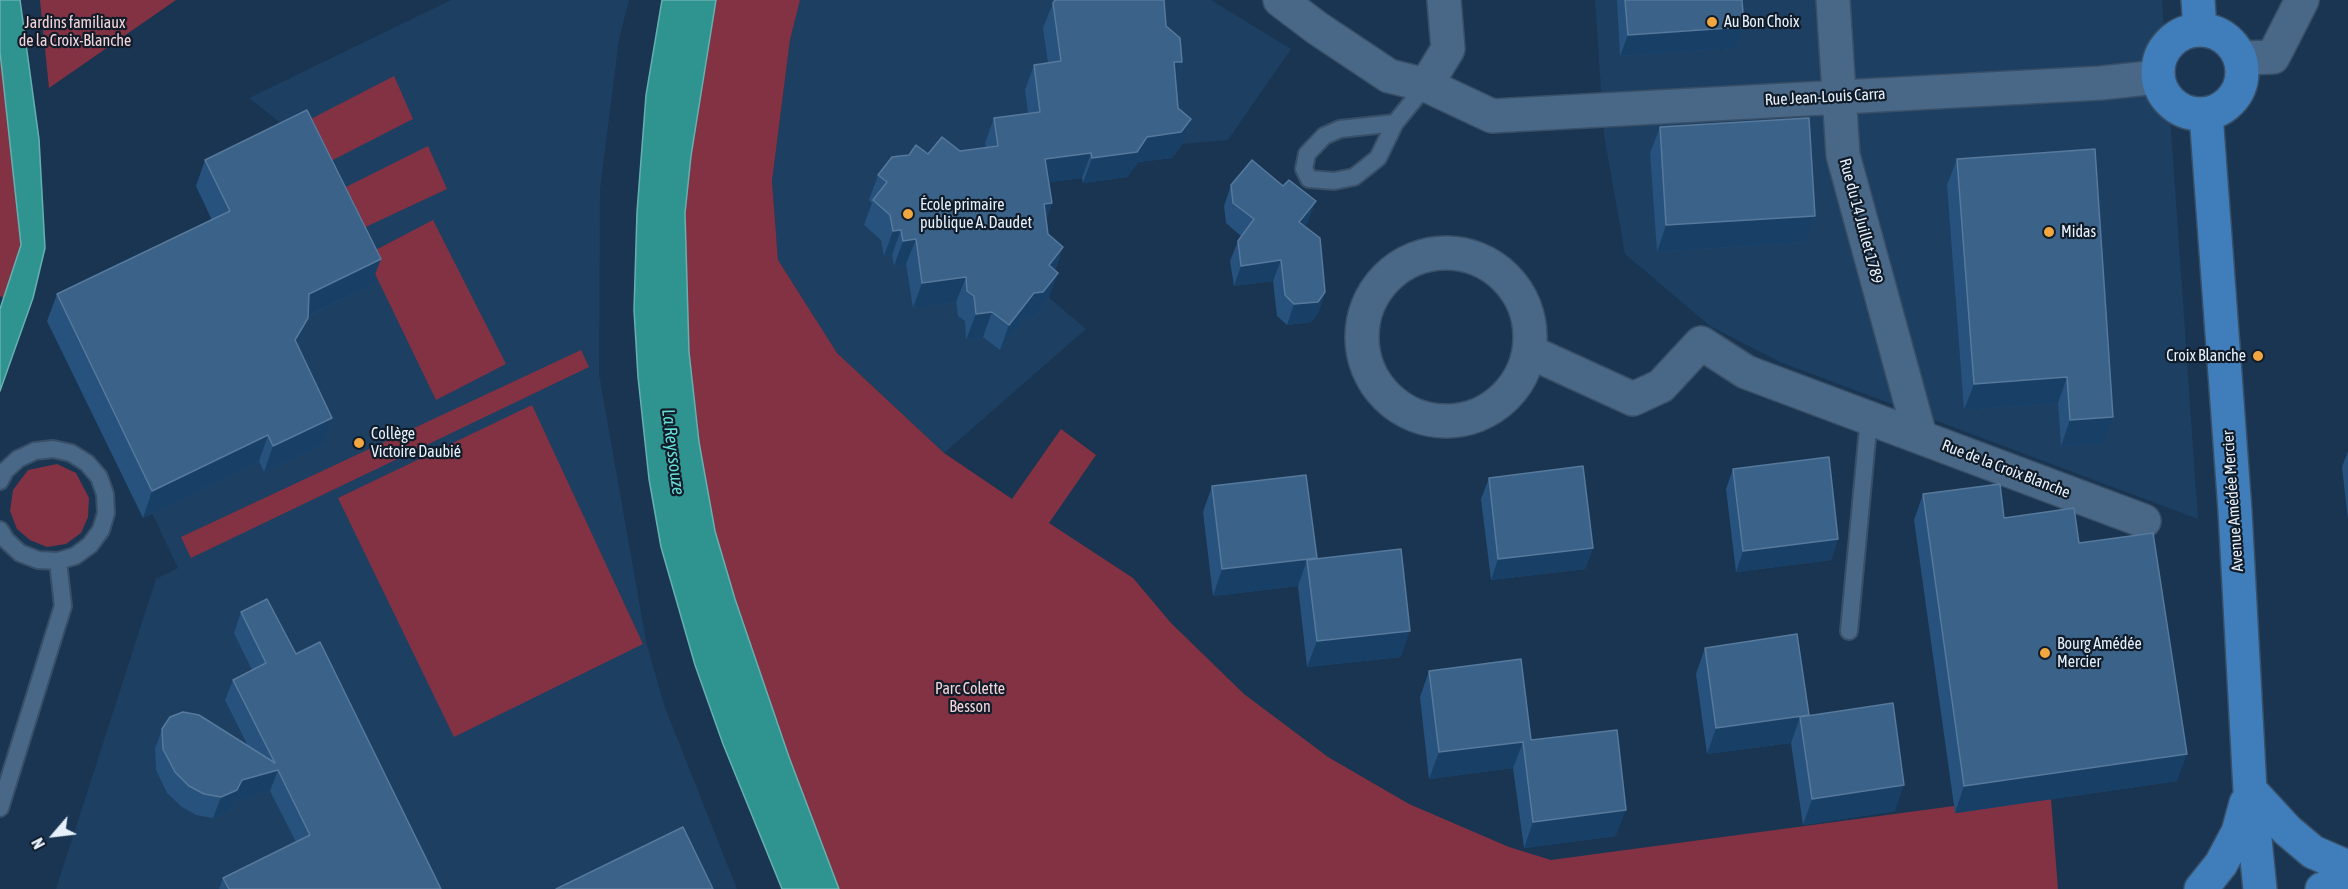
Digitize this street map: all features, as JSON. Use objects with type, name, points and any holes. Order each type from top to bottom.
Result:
[{"type":"main road","points":[[2199,15],[2213,31],[2225,37],[2235,46],[2240,58],[2243,71],[2241,83],[2228,104],[2218,110],[2206,114],[2180,109],[2162,90],[2158,77],[2159,63],[2164,49],[2186,32],[2199,15]]},
{"type":"main road","name":"Avenue Amédée Mercier","points":[[2206,114],[2235,511],[2250,789],[2260,889]]},
{"type":"main road","points":[[2250,789],[2287,830],[2313,852],[2348,867]]},
{"type":"main road","points":[[2201,889],[2221,864],[2238,832],[2250,789]]},
{"type":"main road","points":[[2322,889],[2348,884]]},
{"type":"street","points":[[1280,0],[1317,28],[1389,76],[1426,85],[1448,49],[1444,0]]},
{"type":"street","name":"Rue du 14 Juillet 1789","points":[[1833,0],[1843,154],[1920,436]]},
{"type":"street","points":[[2240,58],[2273,57],[2302,0]]},
{"type":"street","name":"Rue Jean-Louis Carra","points":[[1426,85],[1492,116],[2101,83],[2158,77]]},
{"type":"street","points":[[1440,252],[1465,254],[1489,263],[1509,280],[1523,301],[1530,326],[1530,352],[1520,378],[1503,400],[1479,415],[1452,422],[1424,419],[1398,407],[1378,388],[1365,363],[1362,346],[1365,312],[1375,289],[1393,270],[1415,257],[1440,252]]},
{"type":"street","name":"Rue de la Croix Blanche","points":[[1530,352],[1633,399],[1661,386],[1701,343],[1746,372],[2144,521]]},
{"type":"lane","points":[[1395,123],[1340,129],[1324,136],[1307,154],[1304,169],[1309,178],[1334,181],[1354,177],[1378,158],[1395,123],[1426,85]]},
{"type":"lane","points":[[1849,631],[1869,418]]},
{"type":"lane","points":[[0,481],[5,471],[18,459],[35,451],[53,449],[71,453],[87,463],[99,477],[105,494],[106,513],[101,530],[90,545],[75,556],[57,561],[29,557],[2,541]]},
{"type":"lane","points":[[0,808],[63,606],[57,561]]},
{"type":"shaded area","name":"Collège Victoire Daubié","points":[[451,0],[629,0],[619,39],[600,189],[599,374],[646,641],[664,705],[737,889],[56,889],[156,579],[178,568],[152,513],[143,517],[47,321],[220,238],[196,186],[297,136],[249,98]]},
{"type":"shaded area","name":"École primaire publique A. Daudet","points":[[800,0],[1211,0],[1291,49],[1228,140],[1182,144],[1172,158],[1138,162],[1127,177],[1083,183],[1082,178],[1015,187],[1040,290],[1086,329],[944,453],[837,353],[778,260],[772,181],[790,40]]},
{"type":"shaded area","points":[[1595,0],[2162,0],[2198,519],[1780,362],[1710,326],[1625,254],[1604,135]]},
{"type":"green space","name":"Jardins familiaux de la Croix-Blanche","points":[[40,0],[176,0],[49,88]]},
{"type":"green space","name":"Parc Colette Besson","points":[[716,0],[800,0],[790,40],[772,181],[778,260],[837,353],[944,453],[1012,499],[1061,429],[1096,455],[1049,523],[1133,578],[1171,623],[1244,694],[1328,757],[1409,804],[1509,847],[1551,860],[1954,806],[1956,813],[2051,799],[2058,889],[839,889],[789,757],[735,599],[715,531],[699,442],[689,352],[685,213],[691,156]]},
{"type":"green space","points":[[0,52],[21,245],[4,298],[0,296]]},
{"type":"green space","points":[[394,76],[413,119],[323,165],[305,122]]},
{"type":"green space","points":[[428,146],[447,189],[357,231],[338,191]]},
{"type":"green space","points":[[433,220],[506,364],[436,400],[366,255]]},
{"type":"green space","points":[[581,350],[589,367],[191,558],[181,537]]},
{"type":"green space","points":[[532,405],[643,644],[454,737],[338,498]]},
{"type":"green space","points":[[57,464],[76,473],[89,498],[88,517],[81,533],[66,544],[47,547],[30,540],[17,529],[10,511],[13,490],[28,470]]},
{"type":"water","points":[[0,0],[20,0],[39,139],[45,248],[33,298],[0,391],[0,309],[21,245],[0,52]]},
{"type":"water","name":"La Reyssouze","points":[[662,0],[716,0],[691,156],[685,213],[689,352],[699,442],[715,531],[735,599],[789,757],[839,889],[782,889],[723,744],[695,665],[661,547],[649,479],[638,377],[634,310],[637,212],[646,95]]},
{"type":"building","points":[[1055,0],[1164,0],[1166,26],[1180,38],[1182,62],[1174,62],[1178,108],[1191,119],[1181,132],[1147,137],[1137,152],[1092,158],[1091,153],[1045,159],[1052,203],[1044,204],[1048,234],[1063,247],[1049,265],[1058,273],[1043,292],[1034,293],[1009,325],[992,312],[976,314],[974,296],[967,291],[966,277],[922,283],[916,239],[903,241],[901,230],[893,231],[890,215],[873,200],[887,182],[878,175],[892,157],[909,155],[916,145],[928,154],[942,137],[960,151],[998,146],[994,118],[1040,112],[1034,65],[1061,61],[1053,3]]},
{"type":"building","points":[[1625,0],[1742,0],[1744,27],[1628,35]]},
{"type":"building","points":[[307,110],[381,259],[309,294],[308,318],[295,340],[332,418],[273,446],[268,435],[152,491],[57,294],[230,211],[205,160]]},
{"type":"building","points":[[1809,118],[1815,216],[1666,225],[1660,127]]},
{"type":"building","points":[[2095,149],[2113,417],[2070,420],[2067,377],[1974,384],[1957,159]]},
{"type":"building","points":[[1252,160],[1283,186],[1289,180],[1316,201],[1299,222],[1320,238],[1325,292],[1318,302],[1294,304],[1285,295],[1281,260],[1241,266],[1238,241],[1254,219],[1233,203],[1231,185]]},
{"type":"building","points":[[1829,457],[1838,539],[1743,551],[1733,469]]},
{"type":"building","points":[[1583,466],[1593,548],[1498,559],[1489,478]]},
{"type":"building","points":[[1306,475],[1317,558],[1222,569],[1212,486]]},
{"type":"building","name":"Bourg Amédée Mercier","points":[[2000,484],[2004,518],[2074,508],[2079,543],[2153,533],[2187,754],[1964,786],[1923,494]]},
{"type":"building","points":[[1401,549],[1410,631],[1317,641],[1307,560]]},
{"type":"building","points":[[267,599],[296,654],[320,642],[441,889],[229,889],[223,878],[310,835],[278,770],[242,780],[237,790],[221,797],[204,794],[189,786],[175,772],[163,749],[162,729],[170,717],[183,712],[199,715],[275,763],[233,680],[266,663],[241,612]]},
{"type":"building","points":[[1797,634],[1809,715],[1716,728],[1705,648]]},
{"type":"building","points":[[1521,659],[1531,740],[1617,730],[1626,810],[1533,822],[1523,742],[1439,752],[1429,671]]},
{"type":"building","points":[[1893,703],[1904,785],[1812,799],[1800,717]]},
{"type":"building","points":[[683,827],[713,889],[556,889]]},
{"type":"place","name":"Au Bon Choix","points":[[1712,22]]},
{"type":"place","name":"École primaire publique A. Daudet","points":[[908,214]]},
{"type":"place","name":"Midas","points":[[2049,232]]},
{"type":"place","name":"Croix Blanche","points":[[2258,356]]},
{"type":"place","name":"Collège Victoire Daubié","points":[[359,443]]},
{"type":"place","name":"Bourg Amédée Mercier","points":[[2045,653]]}]
